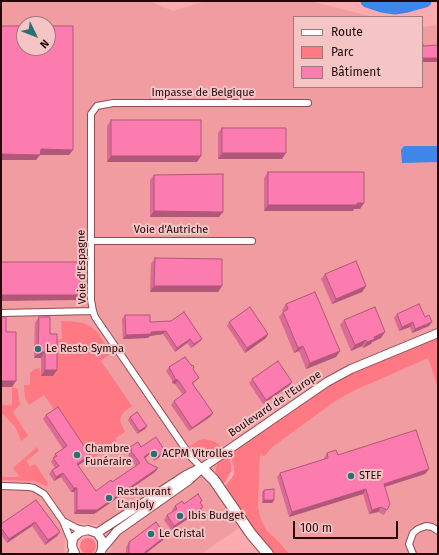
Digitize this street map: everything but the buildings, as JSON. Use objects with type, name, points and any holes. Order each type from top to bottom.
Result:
[{"type":"main road","points":[[202,468],[214,480],[251,534],[268,554]]},
{"type":"street","name":"Impasse de Belgique","points":[[97,106],[113,103],[308,103]]},
{"type":"street","name":"Voie d'Espagne","points":[[97,106],[90,118],[91,300],[93,311],[99,323],[188,452],[202,468]]},
{"type":"street","name":"Voie d'Autriche","points":[[91,241],[252,241]]},
{"type":"street","points":[[1,313],[93,311]]},
{"type":"street","name":"Boulevard de l'Europe","points":[[101,553],[117,531],[188,481],[202,468],[327,382],[351,369],[438,333]]},
{"type":"street","points":[[97,533],[186,475],[202,468]]},
{"type":"street","points":[[1,486],[29,487],[39,490],[47,497],[63,521],[72,543],[74,554]]},
{"type":"street","points":[[63,521],[76,528],[97,533],[102,540],[101,553]]},
{"type":"street","points":[[413,554],[410,538],[413,533],[426,526],[432,527],[438,531]]},
{"type":"street","points":[[72,543],[76,535],[84,530]]},
{"type":"shaded area","points":[[1,1],[149,1],[173,11],[206,1],[310,1],[370,16],[293,16],[293,88],[423,88],[423,27],[438,25],[438,554],[289,554],[266,530],[261,519],[258,507],[260,455],[210,485],[239,528],[201,554],[108,554],[114,542],[99,525],[78,523],[65,538],[64,554],[1,554]]},
{"type":"green space","points":[[61,321],[83,323],[98,333],[111,353],[101,361],[132,406],[121,416],[120,421],[125,432],[116,438],[117,441],[95,457],[88,459],[44,395],[29,405],[25,398],[24,385],[30,385],[30,373],[35,369],[40,368],[41,376],[53,376],[53,340],[62,339]]},
{"type":"green space","points":[[438,337],[438,387],[428,358],[351,392],[334,402],[271,448],[265,456],[260,455],[258,507],[261,519],[266,530],[289,554],[275,554],[257,535],[224,487],[234,474],[234,467],[230,453],[333,383],[350,374]]},
{"type":"green space","points":[[12,387],[18,389],[19,401],[21,404],[13,412],[28,436],[21,441],[16,428],[1,412],[1,405],[12,405]]},
{"type":"green space","points":[[205,439],[216,442],[223,449],[210,457],[206,458],[197,456],[189,447],[199,440]]},
{"type":"green space","points":[[37,447],[39,451],[26,461],[30,467],[35,464],[48,483],[47,486],[34,481],[1,480],[1,477],[20,477],[13,468]]},
{"type":"green space","points":[[228,455],[231,471],[226,481],[222,485],[216,476],[216,468],[218,462]]},
{"type":"green space","points":[[85,538],[91,538],[96,543],[94,552],[91,554],[85,554],[80,549],[80,543]]},
{"type":"water","points":[[404,146],[438,146],[438,162],[402,163],[401,150]]},
{"type":"waterway","points":[[367,1],[382,6],[395,8],[425,1]]},
{"type":"place","name":"Le Resto Sympa","points":[[38,349]]},
{"type":"place","name":"ACPM Vitrolles","points":[[154,454]]},
{"type":"place","name":"Chambre Funéraire","points":[[77,455]]},
{"type":"place","name":"STEF","points":[[351,476]]},
{"type":"place","name":"Restaurant L'anjoly","points":[[109,498]]},
{"type":"place","name":"Ibis Budget","points":[[180,516]]},
{"type":"place","name":"Le Cristal","points":[[151,534]]}]
